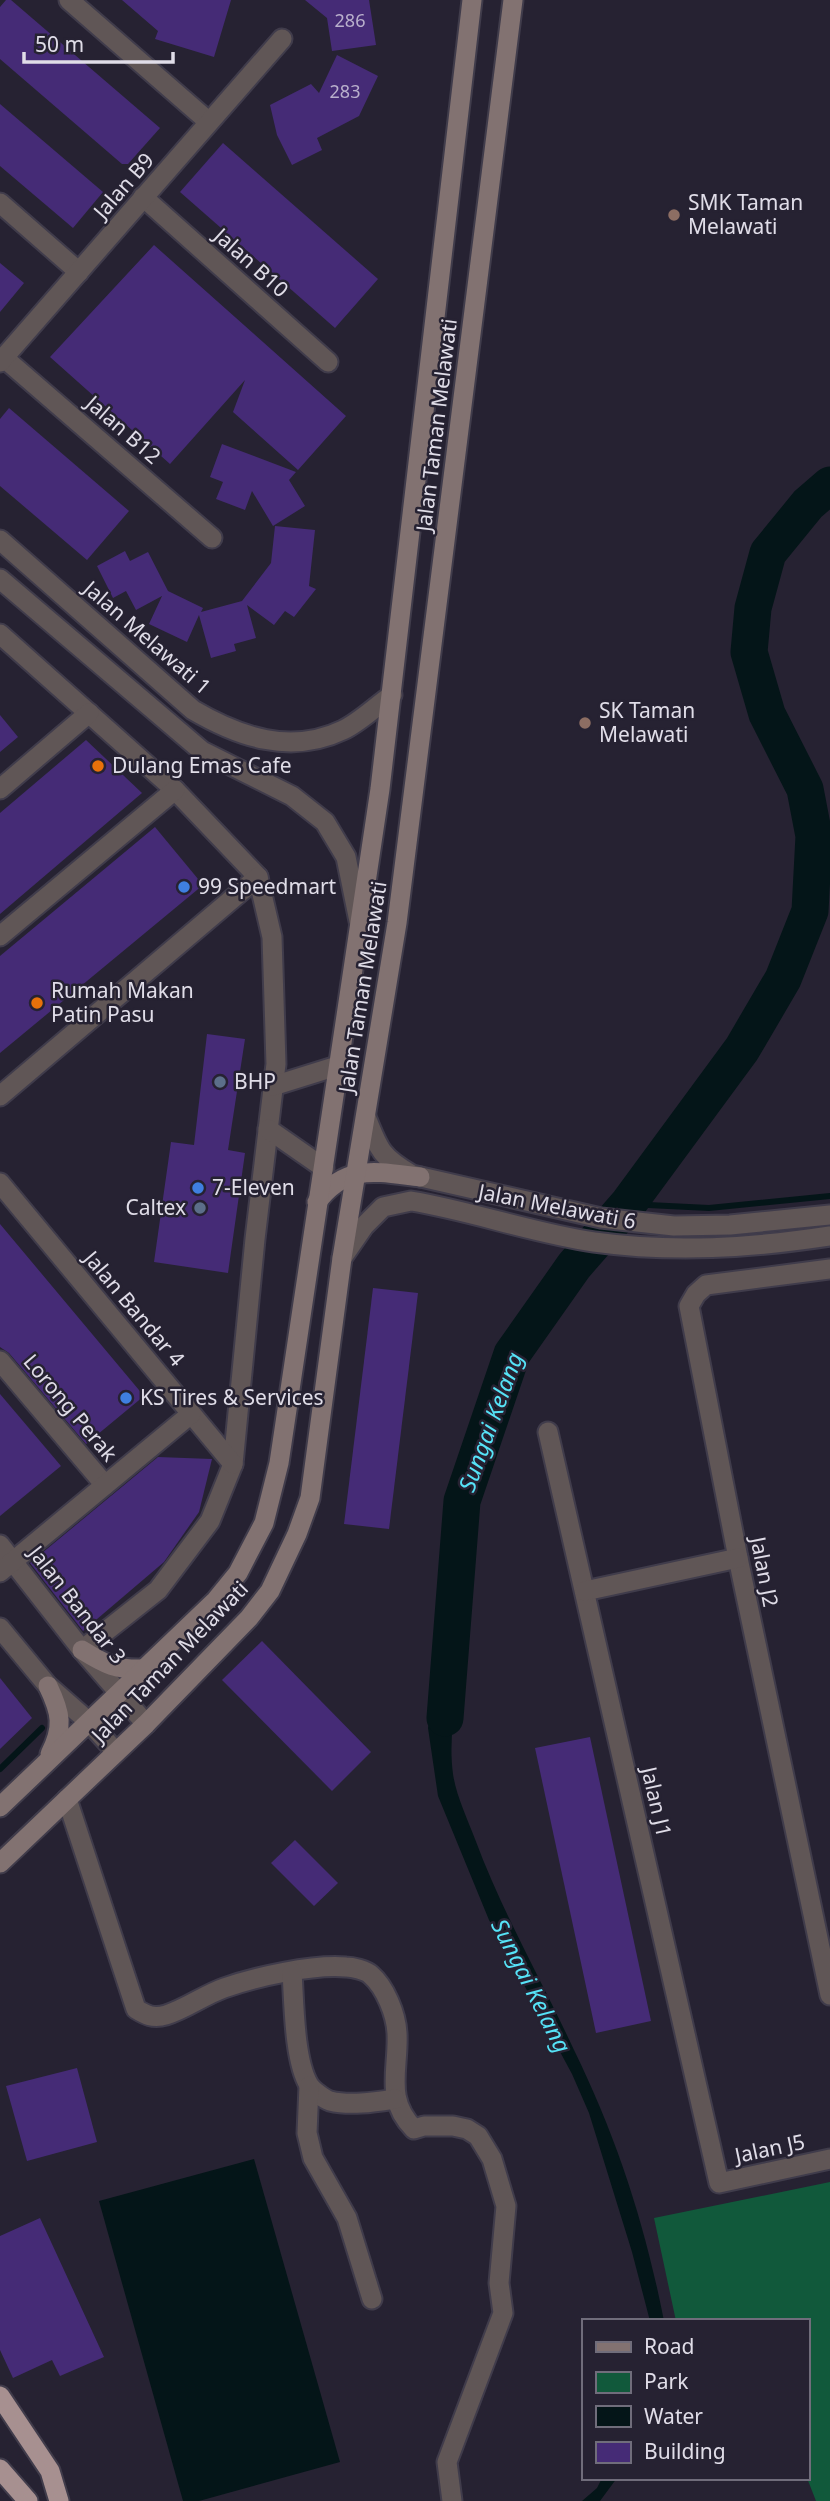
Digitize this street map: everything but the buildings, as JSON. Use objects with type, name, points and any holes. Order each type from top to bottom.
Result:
[{"type":"highway","points":[[0,2396],[50,2471],[60,2501]]},
{"type":"highway","points":[[0,2469],[28,2501]]},
{"type":"main road","name":"Jalan Taman Melawati","points":[[0,1807],[216,1600],[238,1573],[264,1523],[279,1463],[392,695],[472,0]]},
{"type":"main road","name":"Jalan Taman Melawati","points":[[0,1863],[146,1724],[249,1618],[270,1591],[297,1534],[310,1498],[342,1258],[398,912],[513,0]]},
{"type":"main road","points":[[317,1203],[328,1188],[341,1178],[356,1173],[378,1172],[420,1177]]},
{"type":"main road","points":[[82,1650],[102,1663],[121,1670],[144,1669]]},
{"type":"main road","points":[[45,1765],[58,1740],[60,1712],[48,1686]]},
{"type":"street","points":[[69,0],[209,122]]},
{"type":"street","name":"Jalan B9","points":[[2,360],[282,38]]},
{"type":"street","name":"Jalan B10","points":[[144,197],[328,362]]},
{"type":"street","points":[[0,203],[79,272]]},
{"type":"street","name":"Jalan B12","points":[[2,360],[212,537]]},
{"type":"street","name":"Jalan Melawati 1","points":[[0,540],[193,710],[223,728],[255,739],[300,743],[320,740],[346,729],[392,695]]},
{"type":"street","points":[[0,579],[202,751],[292,796],[325,822],[346,857],[360,925]]},
{"type":"street","points":[[0,634],[175,790],[258,877],[272,937],[276,1064],[233,1464],[210,1521],[158,1590],[82,1650]]},
{"type":"street","points":[[0,789],[89,713]]},
{"type":"street","points":[[0,936],[175,790]]},
{"type":"street","points":[[0,1096],[258,877]]},
{"type":"street","points":[[273,1086],[337,1066]]},
{"type":"street","name":"Jalan Melawati 6","points":[[366,1117],[376,1143],[388,1161],[420,1177],[601,1218],[674,1226],[730,1225],[830,1215]]},
{"type":"street","points":[[268,1129],[324,1168]]},
{"type":"street","name":"Jalan Bandar 4","points":[[0,1183],[233,1464]]},
{"type":"street","name":"Jalan Melawati 6","points":[[342,1258],[364,1226],[383,1207],[411,1201],[593,1242],[673,1250],[829,1240]]},
{"type":"street","name":"Jalan J2","points":[[830,1269],[706,1285],[696,1294],[689,1306],[738,1558],[830,1995]]},
{"type":"street","name":"Lorong Perak","points":[[0,1360],[105,1485]]},
{"type":"street","points":[[7,1567],[191,1414]]},
{"type":"street","name":"Jalan J1","points":[[548,1432],[719,2183]]},
{"type":"street","name":"Jalan Bandar 3","points":[[0,1545],[7,1567],[146,1724]]},
{"type":"street","points":[[584,1591],[738,1558]]},
{"type":"street","points":[[0,1628],[48,1686],[89,1722],[116,1752]]},
{"type":"street","points":[[67,1799],[136,2010],[150,2017],[166,2015],[224,1988],[324,1967],[348,1967],[370,1974],[388,1999],[397,2031],[395,2099],[404,2119],[414,2129],[424,2126],[467,2129],[478,2136],[492,2159],[506,2206],[499,2284],[503,2313],[447,2462],[452,2501]]},
{"type":"street","points":[[292,1972],[299,2056],[309,2086],[307,2133],[313,2158],[347,2218],[372,2299]]},
{"type":"street","points":[[309,2086],[329,2100],[373,2103],[395,2099]]},
{"type":"street","name":"Jalan J5","points":[[719,2183],[830,2159]]},
{"type":"green space","points":[[830,2182],[830,2501],[816,2501],[808,2480],[809,2319],[676,2319],[654,2218]]},
{"type":"water","points":[[454,1668],[452,1761],[459,1798],[497,1893],[604,2116],[639,2216],[664,2319],[649,2319],[632,2252],[589,2113],[572,2074],[489,1920],[438,1796],[428,1728],[440,1669]]},
{"type":"water","points":[[254,2159],[340,2462],[199,2501],[183,2501],[99,2201]]},
{"type":"water","points":[[601,2480],[616,2480],[600,2501],[582,2501],[597,2488]]},
{"type":"waterway","name":"Sungai Kelang","points":[[445,1718],[462,1501],[512,1354],[574,1266],[628,1204],[742,1049],[783,979],[810,911],[814,836],[805,789],[767,714],[749,652],[753,608],[768,553],[808,504],[830,485]]},
{"type":"waterway","points":[[628,1204],[709,1208],[830,1196]]},
{"type":"waterway","points":[[0,1769],[42,1728]]},
{"type":"place","name":"SMK Taman Melawati","points":[[674,215]]},
{"type":"place","name":"SK Taman Melawati","points":[[585,723]]},
{"type":"place","name":"Dulang Emas Cafe","points":[[98,766]]},
{"type":"place","name":"99 Speedmart","points":[[184,887]]},
{"type":"place","name":"Rumah Makan Patin Pasu","points":[[37,1003]]},
{"type":"place","name":"BHP","points":[[220,1082]]},
{"type":"place","name":"7-Eleven","points":[[198,1188]]},
{"type":"place","name":"Caltex","points":[[200,1208]]},
{"type":"place","name":"KS Tires & Services","points":[[126,1398]]}]
